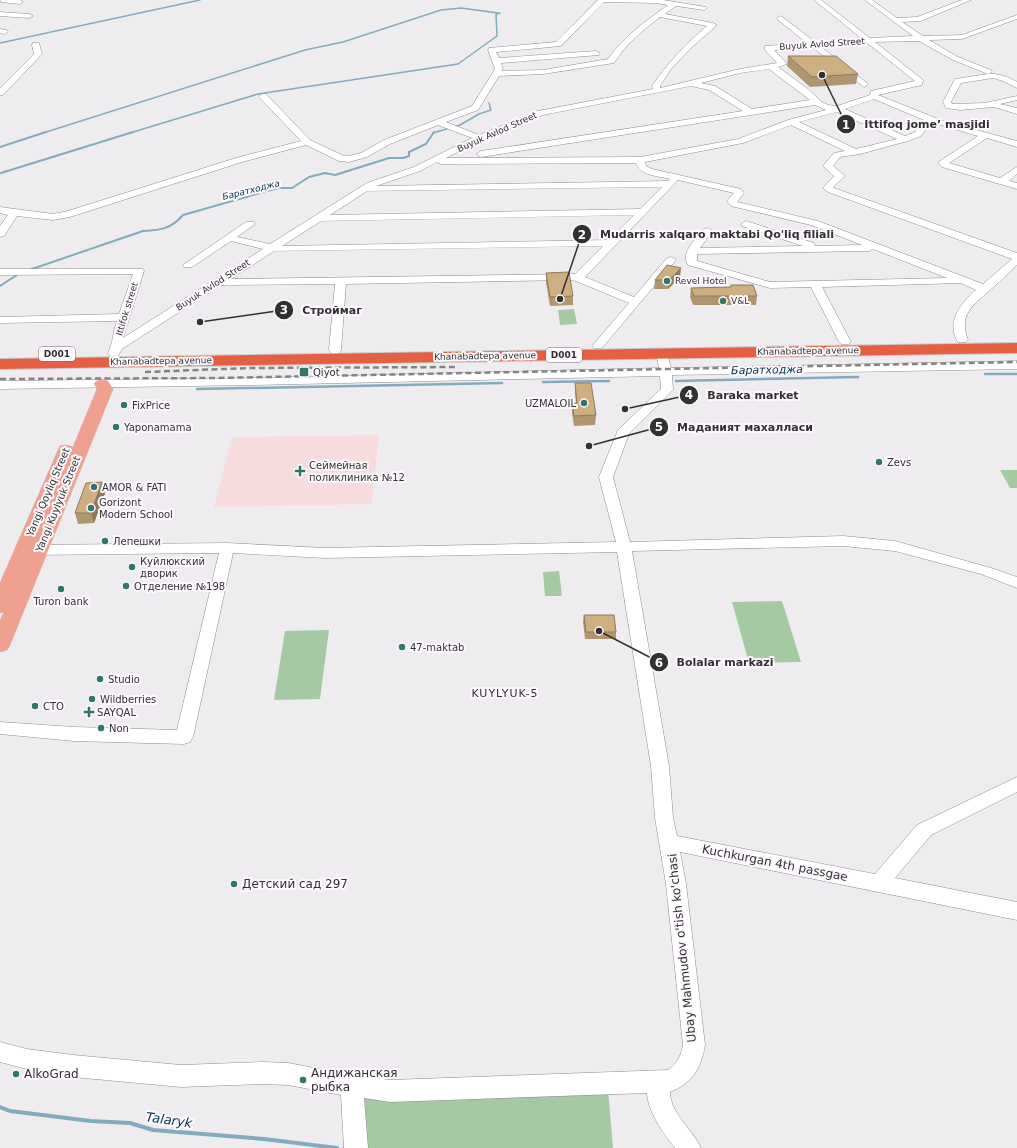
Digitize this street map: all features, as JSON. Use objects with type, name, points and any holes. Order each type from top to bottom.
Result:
[{"type":"highway","name":"Khanabadtepa avenue","points":[[0,355],[445,352],[598,346],[1017,339]]},
{"type":"highway","name":"Khanabadtepa avenue","points":[[0,364],[114,354],[335,350],[523,355],[1017,348]]},
{"type":"main road","name":"Yangi Kuylyuk Street","points":[[0,645],[32,550],[105,388],[102,384],[114,354]]},
{"type":"main road","points":[[0,606],[32,550]]},
{"type":"street","points":[[1,0],[20,2]]},
{"type":"street","points":[[437,161],[640,160],[740,141],[791,122],[838,109],[874,96],[874,93],[919,82],[919,80],[817,0]]},
{"type":"street","points":[[868,0],[919,39],[963,63],[988,72]]},
{"type":"street","points":[[895,20],[918,19],[968,0]]},
{"type":"street","points":[[263,96],[307,142],[342,159],[349,159],[364,155],[387,142],[475,108],[498,69],[492,51],[495,49],[558,44],[602,1],[657,1],[704,8]]},
{"type":"street","points":[[496,74],[543,72],[611,61],[620,48],[641,28],[674,4]]},
{"type":"street","points":[[0,14],[29,16]]},
{"type":"street","points":[[657,91],[656,86],[668,68],[687,47],[713,24],[659,15]]},
{"type":"street","name":"Buyuk Avlod Street","points":[[114,354],[218,282],[370,185],[437,161],[483,136],[527,117],[550,110],[657,91],[740,71],[783,64],[766,46],[868,40],[966,37],[1017,17]]},
{"type":"street","points":[[781,18],[864,86]]},
{"type":"street","points":[[0,93],[38,54],[36,45]]},
{"type":"street","points":[[496,61],[596,53]]},
{"type":"street","points":[[771,66],[805,91],[816,102],[826,107],[838,109],[904,139]]},
{"type":"street","points":[[1017,86],[1006,79],[993,76],[958,81],[947,102],[950,106],[960,108],[975,105],[992,105],[1017,112]]},
{"type":"street","points":[[692,83],[712,88],[751,112]]},
{"type":"street","points":[[874,96],[929,119],[1017,144]]},
{"type":"street","points":[[992,105],[990,102],[1017,98]]},
{"type":"street","points":[[437,161],[816,102]]},
{"type":"street","points":[[532,137],[741,106]]},
{"type":"street","points":[[929,119],[918,134],[855,152],[837,155],[828,166],[840,176],[828,186],[831,190],[1017,258],[985,289],[971,300],[961,314],[959,332],[962,340]]},
{"type":"street","points":[[437,122],[483,136],[507,138]]},
{"type":"street","points":[[791,122],[855,152]]},
{"type":"street","points":[[986,135],[944,163],[945,165],[1017,186]]},
{"type":"street","points":[[0,210],[53,217],[70,214],[239,160],[307,142]]},
{"type":"street","points":[[640,160],[641,165],[646,170],[673,181]]},
{"type":"street","points":[[1002,181],[1017,170]]},
{"type":"street","points":[[578,278],[673,181]]},
{"type":"street","points":[[364,189],[673,181],[736,190],[739,192],[732,200],[734,204],[814,223],[985,289]]},
{"type":"street","points":[[320,218],[643,212]]},
{"type":"street","points":[[0,234],[14,213]]},
{"type":"street","points":[[188,265],[250,224]]},
{"type":"street","points":[[746,224],[822,249]]},
{"type":"street","points":[[708,231],[692,251],[690,260],[692,263],[770,285],[964,281]]},
{"type":"street","points":[[229,238],[270,248],[613,243]]},
{"type":"street","points":[[692,251],[878,248]]},
{"type":"street","points":[[598,346],[670,260]]},
{"type":"street","name":"Ittifok street","points":[[0,272],[139,271],[122,317],[114,354]]},
{"type":"street","points":[[218,282],[570,277],[578,278],[635,301]]},
{"type":"street","points":[[335,350],[341,281]]},
{"type":"street","points":[[815,284],[845,342]]},
{"type":"street","points":[[0,320],[122,317]]},
{"type":"street","name":"Ubay Mahmudov o'tish ko'chasi","points":[[0,1052],[27,1059],[73,1066],[181,1076],[263,1073],[288,1074],[352,1086],[390,1091],[658,1082],[669,1081],[680,1074],[690,1059],[694,1045],[676,884],[670,842],[664,818],[660,766],[624,547],[606,478],[623,433],[667,390],[666,371],[662,353]]},
{"type":"street","points":[[628,354],[631,372]]},
{"type":"street","points":[[523,355],[525,374]]},
{"type":"street","points":[[0,385],[1017,365]]},
{"type":"street","points":[[32,550],[227,548],[324,553],[843,541],[895,546],[932,555],[992,573],[1017,583]]},
{"type":"street","points":[[0,728],[74,734],[184,737],[227,548]]},
{"type":"street","points":[[879,884],[924,830],[1017,784]]},
{"type":"street","name":"Kuchkurgan 4th passgae","points":[[670,842],[1017,912]]},
{"type":"street","points":[[658,1082],[660,1098],[663,1106],[673,1125],[689,1148]]},
{"type":"street","points":[[352,1086],[356,1145]]},
{"type":"shaded area","name":"Сеймейная поликлиника №12","points":[[379,435],[372,504],[214,507],[232,437]]},
{"type":"green space","points":[[574,309],[577,324],[560,325],[558,310]]},
{"type":"green space","points":[[1000,470],[1017,470],[1017,488],[1010,488]]},
{"type":"green space","points":[[559,571],[562,596],[545,596],[543,572]]},
{"type":"green space","points":[[782,601],[801,662],[749,663],[732,602]]},
{"type":"green space","points":[[329,630],[320,699],[274,700],[285,631]]},
{"type":"green space","points":[[608,1089],[613,1148],[356,1148],[360,1099]]},
{"type":"building","points":[[788,56],[836,56],[858,74],[812,77]]},
{"type":"building","points":[[667,265],[681,268],[669,280],[655,280]]},
{"type":"building","points":[[569,272],[573,296],[550,297],[546,273]]},
{"type":"building","points":[[731,285],[753,285],[757,296],[694,296],[691,288],[731,287]]},
{"type":"building","points":[[575,383],[591,383],[596,415],[574,416],[572,403],[577,403]]},
{"type":"building","points":[[102,482],[91,513],[75,513],[86,483]]},
{"type":"building","points":[[584,615],[614,615],[616,632],[586,632]]},
{"type":"waterway","points":[[0,43],[200,0]]},
{"type":"waterway","points":[[43,133],[305,50],[343,42],[441,10],[461,8],[498,13]]},
{"type":"waterway","points":[[130,133],[258,94],[458,64],[497,36],[496,14],[500,13]]},
{"type":"waterway","name":"Баратходжа","points":[[433,133],[460,125],[479,114],[491,110],[489,103]]},
{"type":"waterway","points":[[0,147],[46,132]]},
{"type":"waterway","points":[[1,173],[133,132]]},
{"type":"waterway","name":"Баратходжа","points":[[29,270],[143,231],[165,228],[179,220],[183,215],[278,188],[292,188],[309,177],[325,173],[335,175],[389,158],[403,158],[409,156],[409,152],[426,144],[433,133]]},
{"type":"waterway","name":"Баратходжа","points":[[0,286],[20,273]]},
{"type":"waterway","name":"Баратходжа","points":[[985,374],[1017,374]]},
{"type":"waterway","name":"Баратходжа","points":[[676,381],[858,377]]},
{"type":"waterway","name":"Баратходжа","points":[[543,382],[609,381]]},
{"type":"waterway","name":"Баратходжа","points":[[197,389],[502,383]]},
{"type":"waterway","name":"Talaryk","points":[[0,1107],[10,1111],[91,1121],[130,1123],[153,1130],[264,1139],[337,1148]]},
{"type":"railway","points":[[0,379],[218,378],[1017,362]]},
{"type":"railway","points":[[145,372],[250,368],[457,367]]},
{"type":"place","name":"Ittifoq jome’ masjidi","points":[[822,75]]},
{"type":"place","name":"Revel Hotel","points":[[667,281]]},
{"type":"place","name":"Mudarris xalqaro maktabi Qo'liq filiali","points":[[560,299]]},
{"type":"place","name":"V&L","points":[[723,301]]},
{"type":"place","name":"Строймаг","points":[[200,322]]},
{"type":"place","name":"Qiyot","points":[[304,372]]},
{"type":"place","name":"UZMALOIL","points":[[584,403]]},
{"type":"place","name":"FixPrice","points":[[124,405]]},
{"type":"place","name":"Baraka market","points":[[625,409]]},
{"type":"place","name":"Yaponamama","points":[[116,427]]},
{"type":"place","name":"Маданият махалласи","points":[[589,446]]},
{"type":"place","name":"Zevs","points":[[879,462]]},
{"type":"place","name":"Сеймейная поликлиника №12","points":[[300,471]]},
{"type":"place","name":"AMOR & FATI","points":[[94,487]]},
{"type":"place","name":"Gorizont Modern School","points":[[91,508]]},
{"type":"place","name":"Лепешки","points":[[105,541]]},
{"type":"place","name":"Куйлюкский дворик","points":[[132,567]]},
{"type":"place","name":"Отделение №198","points":[[126,586]]},
{"type":"place","name":"Turon bank","points":[[61,589]]},
{"type":"place","name":"Bolalar markazi","points":[[599,631]]},
{"type":"place","name":"47-maktab","points":[[402,647]]},
{"type":"place","name":"Studio","points":[[100,679]]},
{"type":"place","name":"Wildberries","points":[[92,699]]},
{"type":"place","name":"CTO","points":[[35,706]]},
{"type":"place","name":"SAYQAL","points":[[89,712]]},
{"type":"place","name":"Non","points":[[101,728]]},
{"type":"place","name":"Детский сад 297","points":[[234,884]]},
{"type":"place","name":"AlkoGrad","points":[[16,1074]]},
{"type":"place","name":"Андижанская рыбка","points":[[303,1080]]},
{"type":"district","name":"KUYLYUK-5","points":[[505,693]]}]
